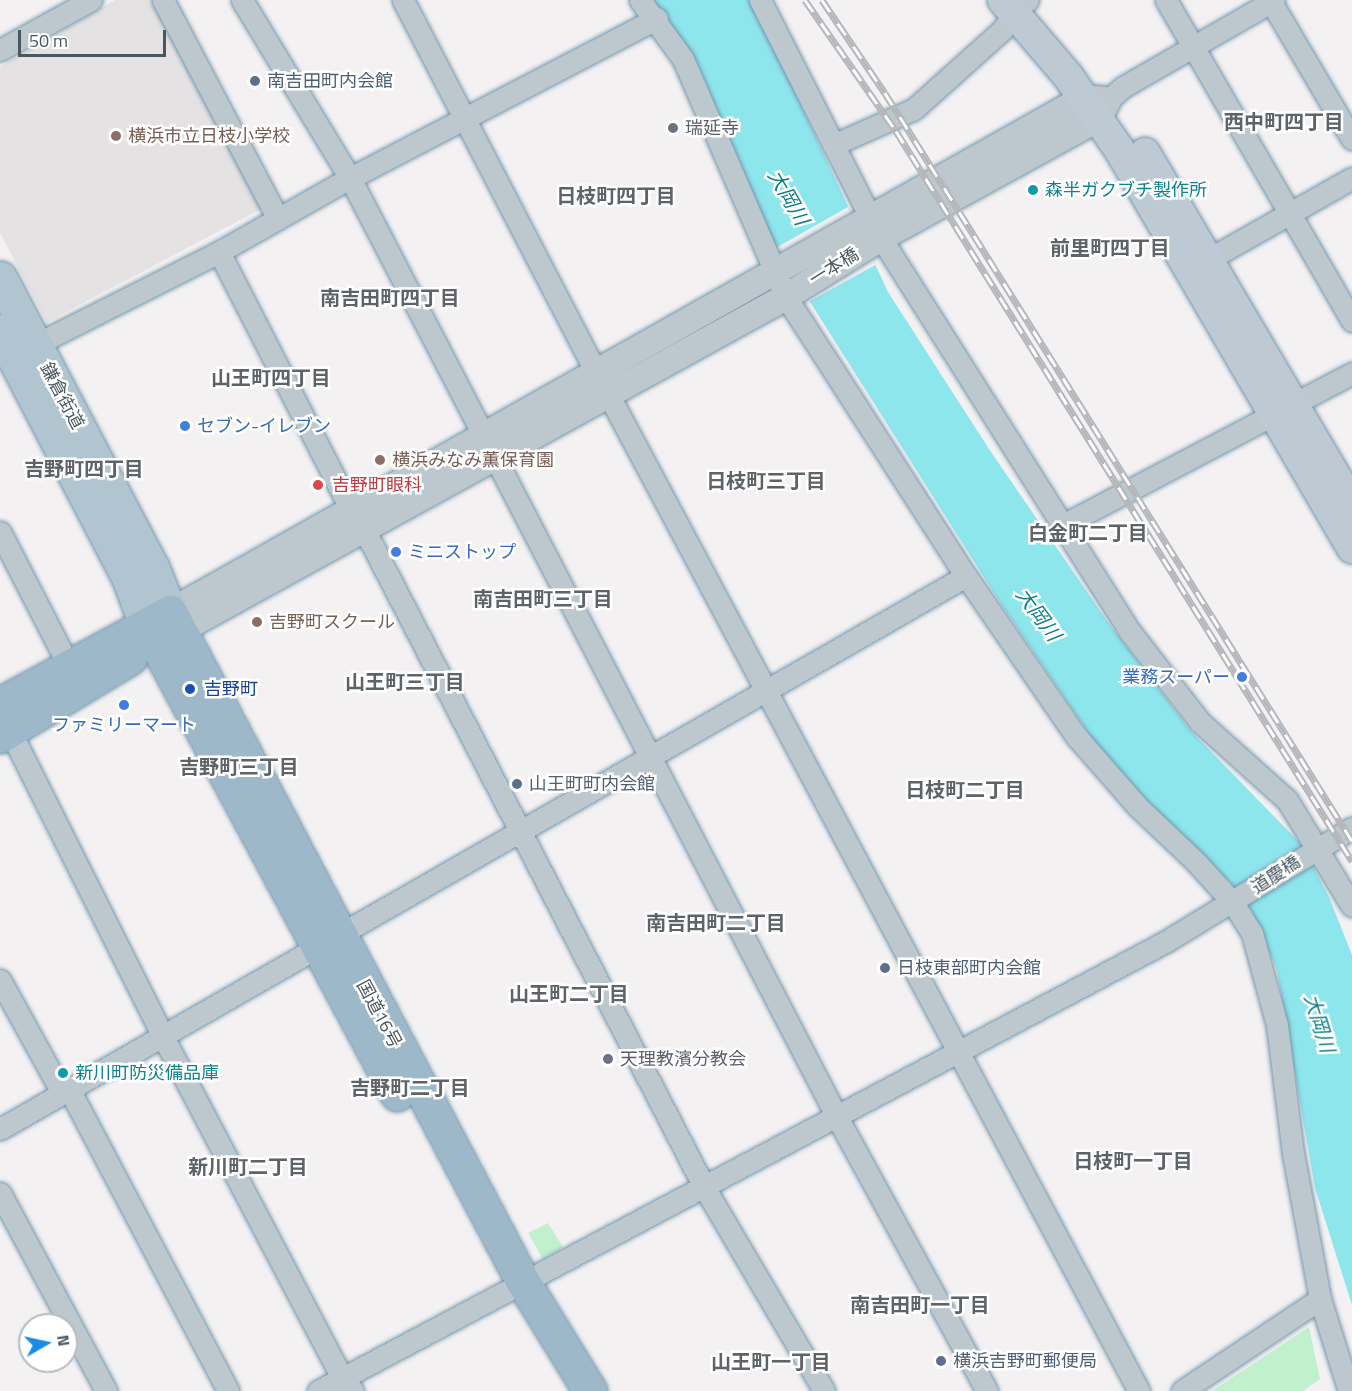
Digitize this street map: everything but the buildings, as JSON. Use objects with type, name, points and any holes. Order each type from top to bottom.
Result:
[{"type":"highway","points":[[3,723],[69,666],[162,628]]},
{"type":"highway","points":[[3,723],[162,628]]},
{"type":"highway","name":"国道16号","points":[[162,628],[326,940],[514,1286],[567,1391]]},
{"type":"highway","name":"国道16号","points":[[514,1286],[590,1391]]},
{"type":"main road","points":[[1020,3],[1086,68],[1097,105],[1283,409],[1352,505]]},
{"type":"main road","points":[[1097,105],[1209,259],[1352,548]]},
{"type":"main road","name":"鎌倉街道","points":[[0,278],[12,349],[129,579],[162,628]]},
{"type":"street","points":[[0,50],[91,0]]},
{"type":"street","points":[[163,0],[278,219]]},
{"type":"street","points":[[242,0],[350,178],[837,1117],[987,1391]]},
{"type":"street","points":[[403,0],[596,372],[610,393],[961,1051],[1139,1391]]},
{"type":"street","points":[[640,0],[657,18],[683,58],[773,272],[786,297],[966,576],[1076,736],[1137,806],[1237,901],[1252,933],[1278,1025],[1293,1153],[1320,1299],[1341,1388]]},
{"type":"street","points":[[760,0],[876,228],[1131,633],[1200,722],[1287,800],[1314,850],[1352,906]]},
{"type":"street","points":[[1166,0],[1352,321]]},
{"type":"street","points":[[876,228],[1097,105],[1123,87],[1272,1],[1352,139]]},
{"type":"street","points":[[833,145],[914,109],[1002,30],[1020,3]]},
{"type":"street","points":[[12,349],[219,252],[350,178],[464,121],[657,18]]},
{"type":"street","points":[[1209,259],[1352,178]]},
{"type":"street","name":"一本橋","points":[[490,445],[596,372],[773,272],[876,228]]},
{"type":"street","name":"一本橋","points":[[490,445],[610,393],[786,297],[876,228]]},
{"type":"street","points":[[219,252],[704,1187],[824,1391]]},
{"type":"street","points":[[1063,525],[1352,373]]},
{"type":"street","points":[[162,628],[490,445]]},
{"type":"street","points":[[0,532],[69,666]]},
{"type":"street","points":[[0,1129],[766,687],[966,576]]},
{"type":"street","points":[[3,723],[162,1035],[348,1384]]},
{"type":"street","name":"道慶橋","points":[[318,1391],[348,1384],[514,1286],[961,1051],[1237,901],[1352,828]]},
{"type":"street","points":[[0,980],[65,1091],[228,1391]]},
{"type":"street","points":[[0,1194],[106,1391]]},
{"type":"street","points":[[1182,1391],[1320,1299]]},
{"type":"shaded area","name":"横浜市立日枝小学校","points":[[115,0],[161,0],[267,206],[47,322],[0,233],[0,67]]},
{"type":"green space","points":[[548,1223],[563,1247],[543,1259],[528,1233]]},
{"type":"green space","points":[[1309,1327],[1320,1379],[1303,1391],[1212,1391]]},
{"type":"water","name":"大岡川","points":[[652,0],[752,0],[888,292],[991,452],[1107,621],[1191,731],[1301,844],[1329,897],[1352,955],[1352,1305],[1315,1188],[1277,970],[1252,911],[1229,881],[1181,838],[1098,747],[1001,604],[774,245],[701,72]]},
{"type":"pier","points":[[848,207],[877,264],[805,304],[774,249]]},
{"type":"railway","points":[[805,0],[896,131],[1352,861]]},
{"type":"railway","points":[[822,0],[885,93],[1352,841]]},
{"type":"place","name":"南吉田町内会館","points":[[255,81]]},
{"type":"place","name":"瑞延寺","points":[[673,128]]},
{"type":"place","name":"横浜市立日枝小学校","points":[[116,136]]},
{"type":"place","name":"森半ガクブチ製作所","points":[[1033,190]]},
{"type":"place","name":"セブン-イレブン","points":[[185,426]]},
{"type":"place","name":"横浜みなみ薫保育園","points":[[380,460]]},
{"type":"place","name":"吉野町眼科","points":[[318,485]]},
{"type":"place","name":"ミニストップ","points":[[396,552]]},
{"type":"place","name":"吉野町スクール","points":[[257,622]]},
{"type":"place","name":"業務スーパー","points":[[1242,677]]},
{"type":"place","name":"吉野町","points":[[190,689]]},
{"type":"place","name":"ファミリーマート","points":[[124,705]]},
{"type":"place","name":"山王町町内会館","points":[[517,784]]},
{"type":"place","name":"日枝東部町内会館","points":[[885,968]]},
{"type":"place","name":"天理教濱分教会","points":[[608,1059]]},
{"type":"place","name":"新川町防災備品庫","points":[[63,1073]]},
{"type":"place","name":"横浜吉野町郵便局","points":[[941,1361]]},
{"type":"district","name":"西中町四丁目","points":[[1284,121]]},
{"type":"district","name":"日枝町四丁目","points":[[616,195]]},
{"type":"district","name":"前里町四丁目","points":[[1110,247]]},
{"type":"district","name":"南吉田町四丁目","points":[[390,297]]},
{"type":"district","name":"山王町四丁目","points":[[271,377]]},
{"type":"district","name":"吉野町四丁目","points":[[84,468]]},
{"type":"district","name":"日枝町三丁目","points":[[766,480]]},
{"type":"district","name":"白金町二丁目","points":[[1088,532]]},
{"type":"district","name":"南吉田町三丁目","points":[[543,598]]},
{"type":"district","name":"山王町三丁目","points":[[405,681]]},
{"type":"district","name":"吉野町三丁目","points":[[239,766]]},
{"type":"district","name":"日枝町二丁目","points":[[965,789]]},
{"type":"district","name":"南吉田町二丁目","points":[[716,922]]},
{"type":"district","name":"山王町二丁目","points":[[569,993]]},
{"type":"district","name":"吉野町二丁目","points":[[410,1087]]},
{"type":"district","name":"日枝町一丁目","points":[[1133,1160]]},
{"type":"district","name":"新川町二丁目","points":[[248,1166]]},
{"type":"district","name":"南吉田町一丁目","points":[[920,1304]]},
{"type":"district","name":"山王町一丁目","points":[[771,1361]]}]
